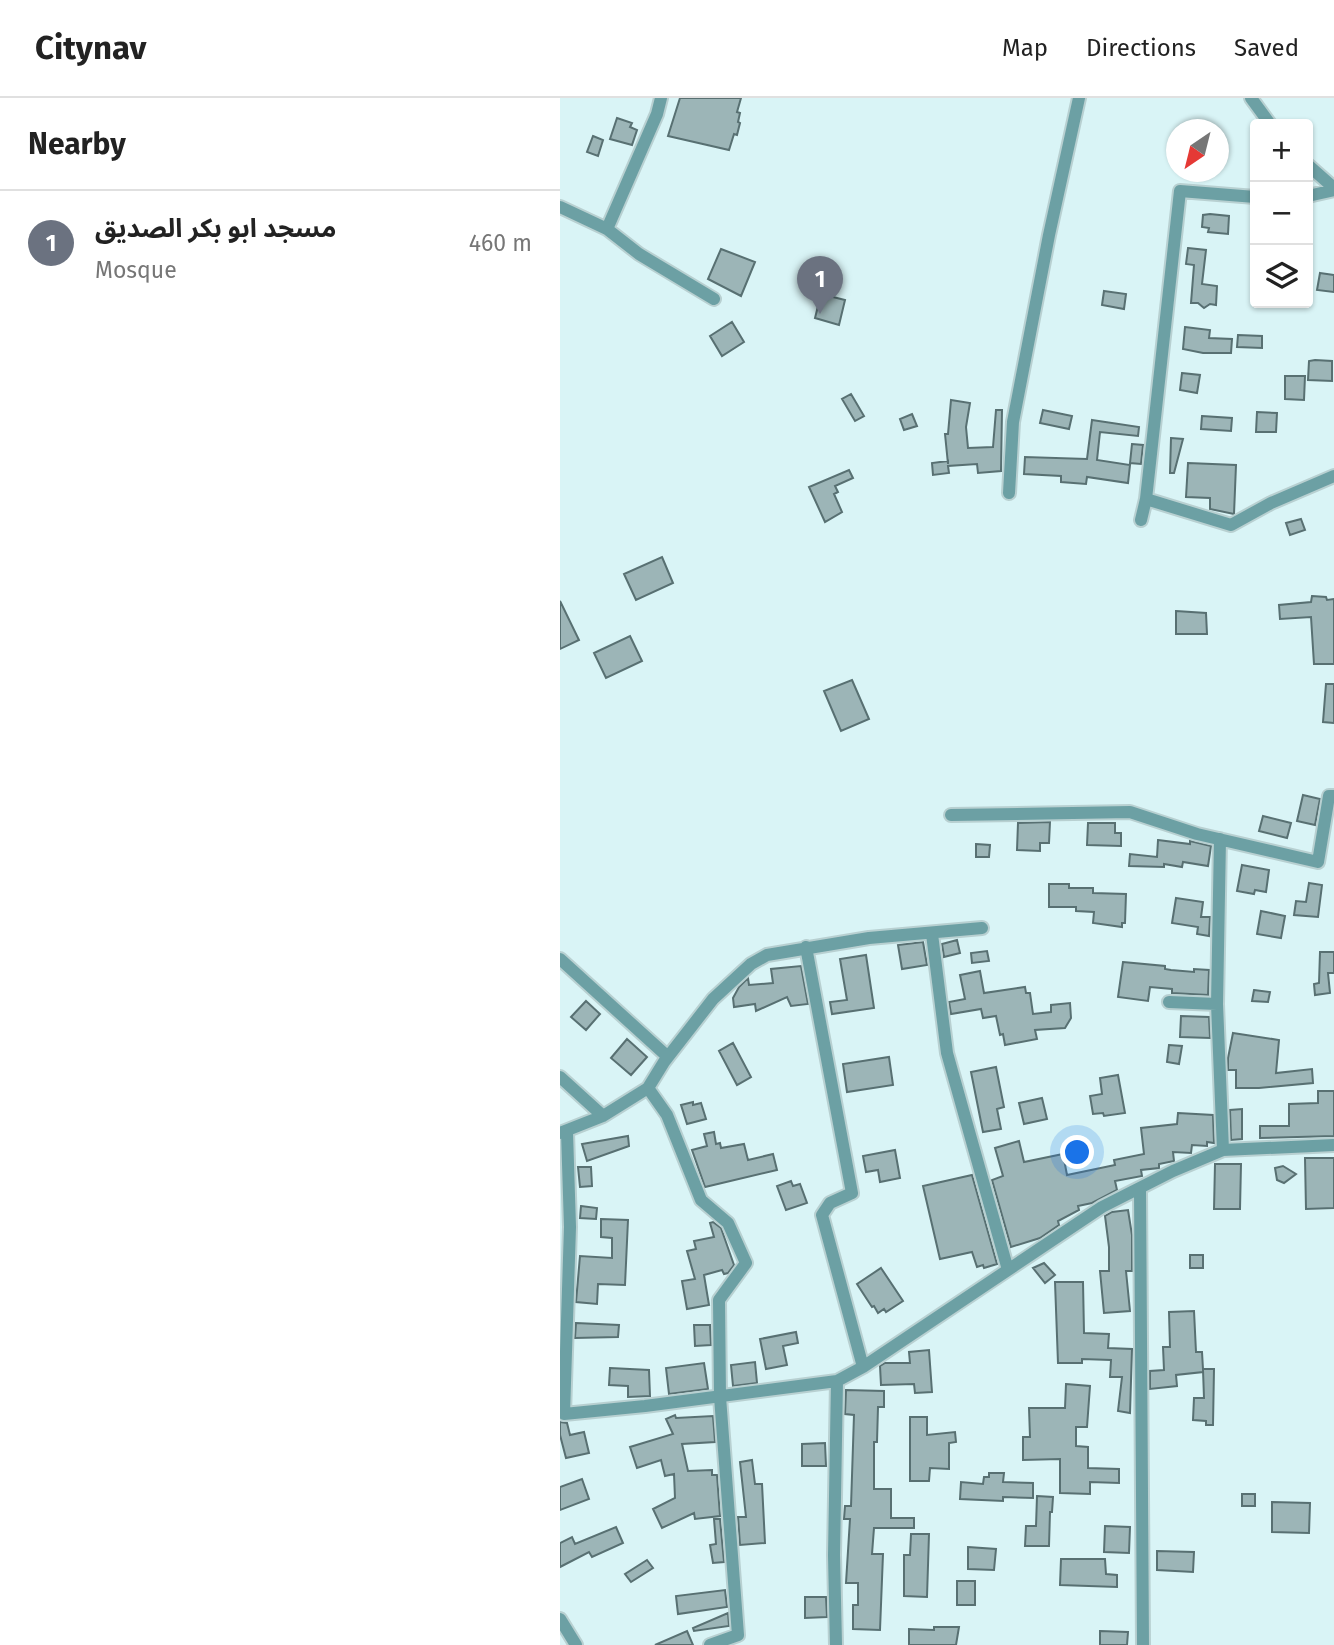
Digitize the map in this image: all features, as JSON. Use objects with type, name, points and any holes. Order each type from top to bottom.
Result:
[{"type":"street","points":[[607,229],[657,114],[661,98]]},
{"type":"street","points":[[1009,494],[1013,422],[1079,98]]},
{"type":"street","points":[[1251,98],[1266,119]]},
{"type":"street","points":[[1313,170],[1334,189]]},
{"type":"street","points":[[1313,195],[1334,189]]},
{"type":"street","points":[[1141,520],[1146,499],[1180,191],[1250,197]]},
{"type":"street","points":[[560,207],[607,229],[639,254],[713,299]]},
{"type":"street","points":[[1146,499],[1231,525],[1271,503],[1334,476]]},
{"type":"street","points":[[951,815],[1130,812],[1220,839],[1318,862],[1331,796]]},
{"type":"street","points":[[1220,839],[1217,1004],[1223,1150]]},
{"type":"street","points":[[982,928],[869,938],[767,955],[751,964],[713,999],[648,1087],[603,1116],[564,1133],[570,1227],[562,1415],[837,1381],[863,1367],[1102,1207],[1173,1171],[1223,1150],[1334,1145]]},
{"type":"street","points":[[932,934],[947,1053],[1008,1270]]},
{"type":"street","points":[[806,947],[852,1193],[830,1203],[822,1215],[863,1367]]},
{"type":"street","points":[[560,959],[668,1057]]},
{"type":"street","points":[[1169,1002],[1217,1004]]},
{"type":"street","points":[[560,1077],[603,1116]]},
{"type":"street","points":[[648,1087],[667,1115],[701,1200],[728,1223],[746,1264],[719,1300],[720,1397],[738,1635],[710,1645]]},
{"type":"street","points":[[1140,1189],[1143,1645]]},
{"type":"street","points":[[836,1645],[834,1555],[837,1381]]},
{"type":"street","points":[[560,1619],[576,1645]]},
{"type":"building","points":[[680,98],[741,98],[737,112],[740,113],[740,123],[729,150],[668,136]]},
{"type":"building","points":[[617,118],[632,123],[630,127],[637,130],[632,145],[610,139]]},
{"type":"building","points":[[593,136],[603,140],[598,156],[587,152]]},
{"type":"building","points":[[1203,215],[1229,216],[1228,234],[1208,232],[1209,228],[1202,227]]},
{"type":"building","points":[[1188,248],[1206,250],[1202,284],[1217,286],[1216,305],[1210,304],[1204,308],[1198,303],[1191,303],[1194,265],[1186,264]]},
{"type":"building","points":[[721,249],[755,262],[741,296],[708,279]]},
{"type":"building","points":[[1320,273],[1334,275],[1334,292],[1317,290]]},
{"type":"building","points":[[1104,291],[1126,294],[1124,309],[1102,305]]},
{"type":"building","points":[[821,294],[845,300],[839,325],[815,318]]},
{"type":"building","points":[[732,322],[744,342],[722,356],[710,336]]},
{"type":"building","points":[[1185,327],[1210,330],[1209,338],[1232,339],[1231,353],[1203,353],[1183,349]]},
{"type":"building","points":[[1238,335],[1262,336],[1262,348],[1237,347]]},
{"type":"building","points":[[1309,361],[1332,361],[1332,381],[1308,380]]},
{"type":"building","points":[[1182,373],[1200,375],[1197,393],[1180,390]]},
{"type":"building","points":[[1285,376],[1305,376],[1304,400],[1285,399]]},
{"type":"building","points":[[851,394],[864,416],[855,421],[842,399]]},
{"type":"building","points":[[951,400],[970,403],[966,427],[968,448],[993,447],[996,410],[1002,410],[1001,471],[978,473],[977,464],[948,466],[949,473],[933,475],[932,463],[948,461],[945,434],[948,434]]},
{"type":"building","points":[[1043,410],[1072,416],[1069,429],[1040,423]]},
{"type":"building","points":[[1257,412],[1277,413],[1276,432],[1256,432]]},
{"type":"building","points":[[912,414],[917,426],[904,430],[900,419]]},
{"type":"building","points":[[1202,416],[1232,418],[1231,431],[1201,429]]},
{"type":"building","points":[[1092,420],[1139,427],[1138,436],[1100,432],[1097,460],[1130,465],[1128,483],[1087,477],[1086,484],[1061,482],[1061,476],[1024,474],[1025,457],[1087,459]]},
{"type":"building","points":[[1171,438],[1183,439],[1174,473],[1170,473]]},
{"type":"building","points":[[1132,444],[1143,445],[1141,464],[1130,463]]},
{"type":"building","points":[[1188,463],[1236,465],[1234,514],[1210,509],[1210,498],[1186,497]]},
{"type":"building","points":[[849,470],[853,478],[835,486],[838,492],[834,494],[842,512],[825,522],[809,487]]},
{"type":"building","points":[[1301,519],[1305,530],[1290,535],[1286,523]]},
{"type":"building","points":[[662,557],[673,583],[636,600],[624,574]]},
{"type":"building","points":[[1312,596],[1334,599],[1334,664],[1314,664],[1311,617],[1280,619],[1279,605],[1311,602]]},
{"type":"building","points":[[560,601],[579,640],[560,649]]},
{"type":"building","points":[[1176,611],[1206,613],[1207,634],[1176,634]]},
{"type":"building","points":[[630,636],[642,661],[606,678],[594,653]]},
{"type":"building","points":[[852,680],[869,719],[841,731],[824,691]]},
{"type":"building","points":[[1326,684],[1334,684],[1334,723],[1323,722]]},
{"type":"building","points":[[1303,795],[1320,799],[1315,825],[1297,821]]},
{"type":"building","points":[[1263,816],[1291,823],[1287,838],[1259,831]]},
{"type":"building","points":[[1050,822],[1049,843],[1040,843],[1040,851],[1017,850],[1018,823]]},
{"type":"building","points":[[1088,823],[1115,823],[1115,833],[1121,833],[1121,846],[1087,845]]},
{"type":"building","points":[[1158,840],[1190,844],[1190,841],[1211,846],[1208,866],[1183,862],[1182,867],[1164,864],[1164,867],[1129,866],[1130,854],[1157,857]]},
{"type":"building","points":[[976,844],[990,845],[989,857],[976,857]]},
{"type":"building","points":[[1242,865],[1269,870],[1266,892],[1255,890],[1254,894],[1237,891]]},
{"type":"building","points":[[1309,883],[1322,885],[1318,917],[1294,915],[1296,901],[1306,902]]},
{"type":"building","points":[[1049,884],[1069,884],[1069,888],[1093,888],[1093,893],[1126,894],[1125,923],[1122,923],[1122,927],[1093,923],[1094,912],[1076,911],[1076,907],[1049,907]]},
{"type":"building","points":[[1176,898],[1203,902],[1201,917],[1210,917],[1209,936],[1197,934],[1198,927],[1172,923]]},
{"type":"building","points":[[1261,911],[1285,916],[1281,938],[1257,934]]},
{"type":"building","points":[[957,940],[960,953],[944,957],[942,944]]},
{"type":"building","points":[[923,942],[927,965],[902,969],[898,945]]},
{"type":"building","points":[[987,951],[989,961],[972,963],[971,953]]},
{"type":"building","points":[[1320,952],[1334,952],[1334,973],[1328,973],[1330,993],[1315,995],[1314,984],[1319,983]]},
{"type":"building","points":[[866,955],[874,1008],[832,1014],[830,1002],[847,1000],[840,959]]},
{"type":"building","points":[[1123,962],[1165,966],[1165,969],[1171,970],[1209,970],[1208,995],[1172,993],[1172,989],[1150,987],[1148,1001],[1118,997]]},
{"type":"building","points":[[801,966],[808,1004],[791,1006],[787,997],[756,1011],[755,1004],[734,1007],[733,998],[748,978],[749,985],[773,983],[771,969]]},
{"type":"building","points":[[980,971],[984,993],[1025,987],[1026,993],[1030,993],[1033,1014],[1051,1012],[1051,1005],[1070,1003],[1071,1018],[1065,1028],[1035,1030],[1037,1039],[1005,1045],[996,1016],[983,1018],[981,1009],[951,1014],[949,1002],[965,999],[960,975]]},
{"type":"building","points":[[1254,990],[1270,992],[1268,1002],[1252,1001]]},
{"type":"building","points":[[586,1001],[600,1014],[586,1030],[571,1017]]},
{"type":"building","points":[[1181,1016],[1209,1017],[1210,1038],[1180,1037]]},
{"type":"building","points":[[1233,1033],[1279,1040],[1276,1073],[1312,1069],[1313,1083],[1236,1088],[1236,1070],[1228,1070]]},
{"type":"building","points":[[627,1039],[647,1057],[631,1075],[611,1058]]},
{"type":"building","points":[[733,1043],[751,1077],[737,1085],[719,1051]]},
{"type":"building","points":[[1169,1045],[1182,1046],[1179,1064],[1167,1062]]},
{"type":"building","points":[[889,1057],[893,1085],[847,1092],[843,1064]]},
{"type":"building","points":[[996,1067],[1004,1107],[997,1109],[1001,1129],[983,1132],[971,1072]]},
{"type":"building","points":[[1118,1075],[1125,1113],[1104,1116],[1103,1113],[1093,1114],[1090,1096],[1102,1094],[1100,1078]]},
{"type":"building","points":[[1318,1091],[1334,1091],[1334,1136],[1260,1138],[1260,1126],[1289,1126],[1289,1104],[1318,1103]]},
{"type":"building","points":[[1042,1098],[1047,1119],[1024,1124],[1019,1103]]},
{"type":"building","points":[[693,1102],[693,1105],[701,1103],[706,1119],[687,1124],[681,1105]]},
{"type":"building","points":[[1242,1109],[1242,1139],[1231,1140],[1230,1110]]},
{"type":"building","points":[[1178,1113],[1213,1115],[1214,1143],[1207,1142],[1207,1146],[1192,1145],[1191,1153],[1173,1152],[1174,1161],[1159,1164],[1159,1168],[1141,1170],[1142,1176],[1115,1181],[1117,1190],[1092,1203],[1078,1206],[1079,1210],[1058,1221],[1059,1225],[1040,1238],[1011,1247],[992,1180],[1003,1176],[995,1148],[1019,1141],[1024,1162],[1063,1154],[1067,1175],[1115,1165],[1114,1160],[1144,1154],[1141,1128],[1177,1124]]},
{"type":"building","points":[[714,1132],[716,1144],[720,1143],[721,1148],[744,1144],[748,1160],[773,1154],[777,1170],[705,1187],[692,1150],[707,1146],[704,1134]]},
{"type":"building","points":[[628,1136],[629,1146],[587,1161],[582,1144]]},
{"type":"building","points":[[895,1150],[900,1178],[880,1182],[878,1170],[866,1172],[863,1156]]},
{"type":"building","points":[[1305,1158],[1334,1158],[1334,1208],[1306,1209]]},
{"type":"building","points":[[1215,1164],[1241,1164],[1240,1209],[1214,1209]]},
{"type":"building","points":[[1283,1166],[1296,1174],[1284,1183],[1277,1180],[1275,1168]]},
{"type":"building","points":[[578,1167],[591,1167],[592,1186],[580,1187]]},
{"type":"building","points":[[972,1175],[997,1264],[984,1268],[983,1265],[977,1267],[972,1252],[940,1259],[923,1186]]},
{"type":"building","points":[[791,1181],[793,1186],[800,1184],[807,1203],[786,1210],[777,1186]]},
{"type":"building","points":[[581,1206],[597,1208],[596,1219],[580,1218]]},
{"type":"building","points":[[1128,1210],[1132,1235],[1132,1271],[1126,1271],[1130,1311],[1104,1313],[1100,1271],[1109,1271],[1105,1216],[1112,1212]]},
{"type":"building","points":[[601,1219],[628,1220],[625,1285],[598,1284],[597,1304],[576,1302],[580,1256],[612,1258],[612,1238],[601,1237]]},
{"type":"building","points":[[713,1222],[721,1228],[734,1265],[728,1273],[724,1274],[722,1270],[704,1275],[709,1305],[687,1309],[682,1281],[695,1279],[687,1251],[696,1249],[694,1241],[714,1237],[710,1223]]},
{"type":"building","points":[[1190,1255],[1203,1255],[1203,1268],[1190,1268]]},
{"type":"building","points":[[1044,1263],[1055,1275],[1045,1283],[1033,1268]]},
{"type":"building","points":[[881,1268],[903,1301],[886,1312],[884,1309],[878,1313],[857,1284]]},
{"type":"building","points":[[1055,1282],[1083,1282],[1084,1333],[1109,1334],[1108,1348],[1132,1349],[1130,1413],[1118,1411],[1122,1377],[1110,1377],[1111,1360],[1082,1359],[1082,1363],[1058,1363]]},
{"type":"building","points":[[1194,1311],[1196,1352],[1202,1352],[1203,1369],[1214,1369],[1213,1425],[1206,1425],[1206,1421],[1193,1420],[1194,1398],[1204,1398],[1203,1370],[1176,1375],[1177,1386],[1150,1389],[1150,1371],[1164,1370],[1163,1347],[1170,1347],[1169,1312]]},
{"type":"building","points":[[576,1323],[619,1325],[618,1337],[575,1338]]},
{"type":"building","points":[[694,1325],[710,1325],[711,1345],[695,1346]]},
{"type":"building","points":[[796,1332],[798,1343],[783,1346],[787,1365],[766,1369],[760,1339]]},
{"type":"building","points":[[929,1350],[932,1392],[915,1393],[914,1384],[881,1385],[880,1366],[885,1363],[910,1363],[909,1352]]},
{"type":"building","points":[[755,1362],[757,1383],[733,1386],[731,1365]]},
{"type":"building","points":[[704,1363],[708,1389],[669,1394],[666,1368]]},
{"type":"building","points":[[610,1368],[649,1370],[650,1396],[628,1397],[628,1386],[609,1385]]},
{"type":"building","points":[[1066,1384],[1090,1386],[1087,1427],[1076,1427],[1076,1446],[1088,1447],[1088,1468],[1119,1469],[1119,1483],[1090,1482],[1090,1494],[1060,1493],[1060,1459],[1023,1460],[1023,1437],[1030,1437],[1029,1408],[1065,1408]]},
{"type":"building","points":[[846,1390],[884,1391],[884,1407],[878,1407],[877,1442],[874,1442],[874,1489],[891,1489],[891,1518],[914,1518],[914,1528],[874,1528],[872,1554],[883,1554],[880,1630],[853,1629],[853,1605],[858,1605],[858,1583],[846,1583],[850,1519],[844,1519],[845,1506],[851,1506],[854,1415],[845,1414]]},
{"type":"building","points":[[675,1415],[676,1418],[713,1416],[715,1442],[682,1444],[688,1471],[712,1470],[712,1475],[717,1475],[720,1516],[695,1519],[694,1513],[662,1528],[653,1509],[675,1498],[674,1474],[665,1476],[661,1460],[637,1468],[630,1447],[673,1434],[666,1419]]},
{"type":"building","points":[[910,1417],[927,1417],[927,1435],[955,1432],[956,1442],[949,1443],[949,1469],[930,1468],[929,1481],[910,1481]]},
{"type":"building","points":[[560,1422],[567,1423],[570,1435],[584,1432],[589,1453],[566,1458],[560,1435]]},
{"type":"building","points":[[825,1443],[826,1466],[802,1466],[802,1444]]},
{"type":"building","points":[[752,1460],[755,1484],[762,1484],[765,1543],[740,1545],[738,1517],[746,1517],[740,1462]]},
{"type":"building","points":[[989,1473],[1004,1473],[1003,1482],[1033,1483],[1033,1498],[1003,1497],[1003,1501],[960,1499],[961,1482],[983,1484],[984,1477],[989,1477]]},
{"type":"building","points":[[582,1479],[589,1499],[560,1510],[560,1487]]},
{"type":"building","points":[[1242,1494],[1255,1494],[1255,1506],[1242,1506]]},
{"type":"building","points":[[1037,1496],[1053,1497],[1049,1546],[1025,1546],[1026,1526],[1036,1526]]},
{"type":"building","points":[[1272,1502],[1310,1503],[1309,1533],[1272,1532]]},
{"type":"building","points":[[714,1519],[720,1519],[724,1562],[713,1563],[710,1545],[716,1544]]},
{"type":"building","points":[[1105,1526],[1130,1527],[1129,1553],[1104,1552]]},
{"type":"building","points":[[616,1527],[623,1543],[592,1557],[589,1552],[560,1567],[560,1543],[572,1537],[575,1544]]},
{"type":"building","points":[[911,1534],[929,1534],[927,1597],[904,1596],[904,1555],[910,1555]]},
{"type":"building","points":[[968,1547],[996,1549],[994,1570],[968,1569]]},
{"type":"building","points":[[1157,1551],[1194,1552],[1193,1572],[1157,1570]]},
{"type":"building","points":[[1061,1559],[1105,1559],[1106,1574],[1117,1575],[1117,1587],[1060,1585]]},
{"type":"building","points":[[647,1560],[653,1568],[631,1582],[625,1574]]},
{"type":"building","points":[[957,1581],[975,1581],[975,1605],[957,1605]]},
{"type":"building","points":[[725,1590],[727,1607],[678,1614],[676,1596]]},
{"type":"building","points":[[805,1597],[826,1597],[827,1617],[805,1618]]},
{"type":"building","points":[[728,1613],[729,1626],[694,1631],[693,1628]]},
{"type":"building","points":[[934,1627],[959,1627],[956,1645],[909,1645],[909,1629],[934,1630]]},
{"type":"building","points":[[687,1631],[693,1645],[655,1645]]},
{"type":"building","points":[[1100,1631],[1128,1632],[1127,1645],[1100,1645]]},
{"type":"place","name":"مسجد ابو بكر الصديق","points":[[820,314]]}]
